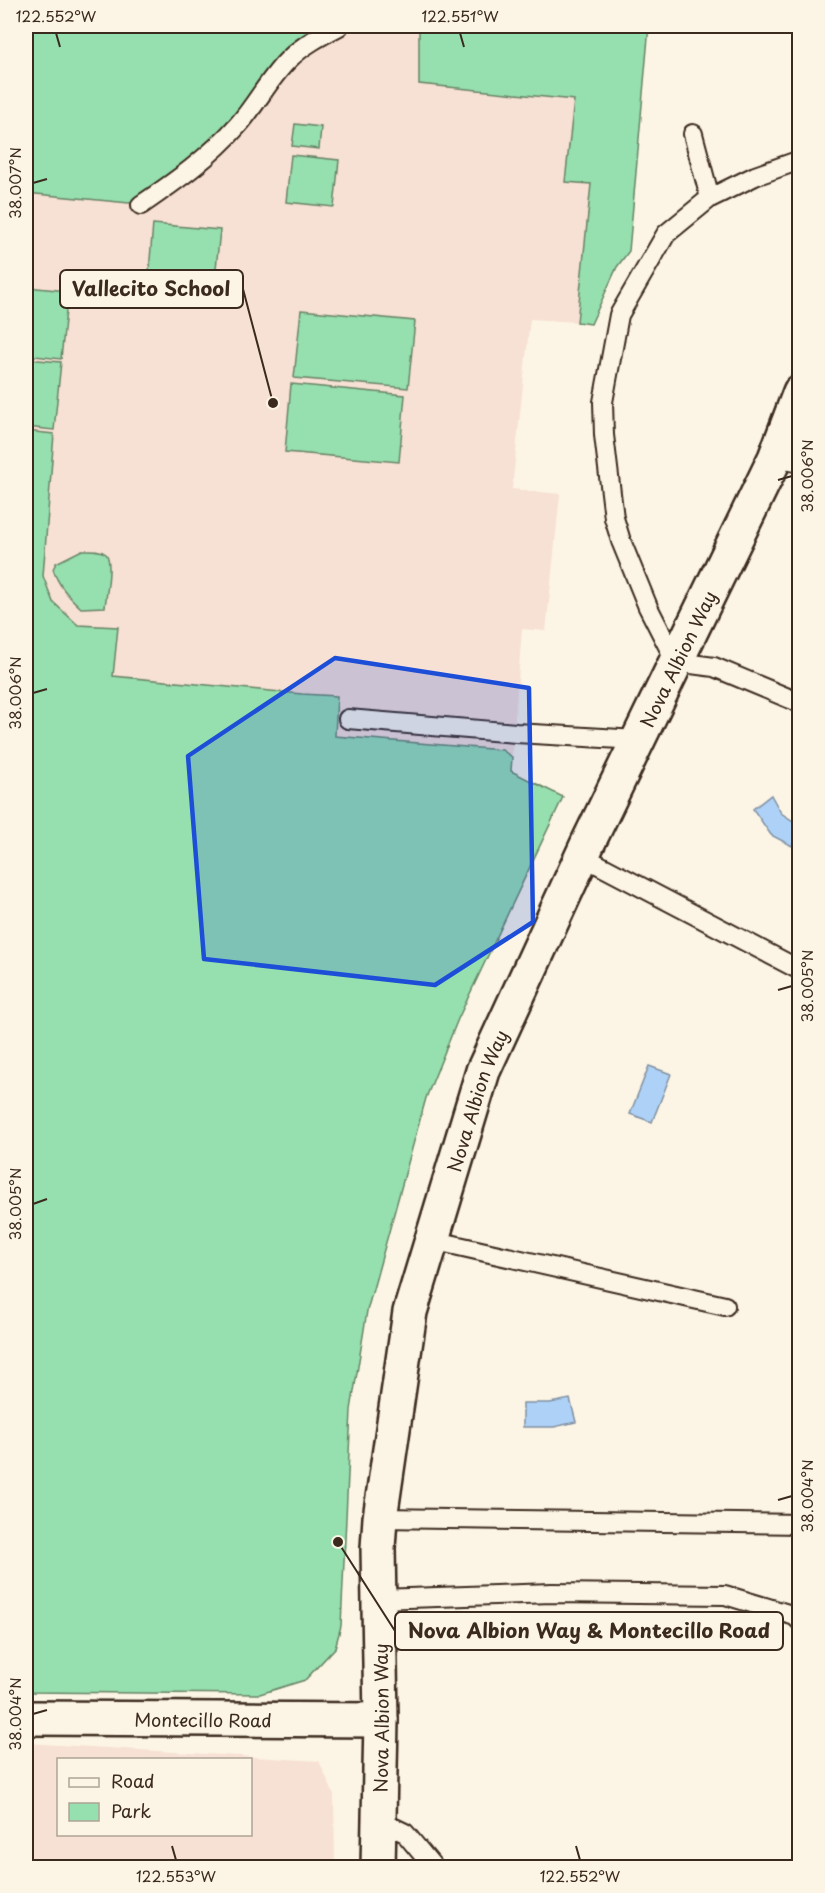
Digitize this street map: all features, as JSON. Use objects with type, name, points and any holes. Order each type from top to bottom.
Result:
[{"type":"street","name":"Nova Albion Way","points":[[378,1868],[381,1720],[380,1518],[410,1312],[483,1071],[582,856],[676,662],[787,460],[800,392]]},
{"type":"street","name":"Montecillo Road","points":[[26,1718],[381,1720]]},
{"type":"lane","points":[[141,205],[214,150],[238,125],[288,59],[317,38],[339,26]]},
{"type":"lane","points":[[693,134],[710,198]]},
{"type":"lane","points":[[800,160],[755,176],[710,198],[666,234],[619,315],[603,402],[614,519],[648,607],[676,662],[714,667],[800,703]]},
{"type":"lane","points":[[348,719],[516,733],[638,740]]},
{"type":"lane","points":[[582,856],[796,968]]},
{"type":"lane","points":[[432,1240],[725,1306]]},
{"type":"lane","points":[[380,1518],[800,1524]]},
{"type":"lane","points":[[379,1599],[552,1593],[725,1595],[795,1616],[800,1621]]},
{"type":"lane","points":[[378,1820],[405,1833],[434,1868]]},
{"type":"highlighted area","points":[[335,658],[529,688],[533,922],[435,985],[204,959],[188,756]]},
{"type":"shaded area","points":[[321,26],[419,28],[419,84],[574,100],[565,182],[591,184],[577,322],[530,319],[512,489],[560,494],[546,631],[522,629],[512,757],[502,750],[334,736],[337,696],[113,676],[78,625],[53,602],[43,576],[47,502],[26,499],[26,193],[129,203]]},
{"type":"shaded area","points":[[26,1743],[319,1761],[334,1795],[335,1867],[26,1867]]},
{"type":"green space","points":[[26,26],[321,26],[246,106],[194,155],[129,203],[26,193]]},
{"type":"green space","points":[[373,26],[649,26],[629,251],[617,267],[591,324],[577,322],[591,184],[565,182],[574,100],[419,84],[419,29]]},
{"type":"green space","points":[[295,124],[321,127],[319,149],[292,146]]},
{"type":"green space","points":[[291,155],[339,160],[334,207],[286,202]]},
{"type":"green space","points":[[153,224],[220,230],[214,288],[148,283]]},
{"type":"green space","points":[[26,287],[68,291],[61,359],[26,355]]},
{"type":"green space","points":[[301,310],[415,321],[408,388],[294,378]]},
{"type":"green space","points":[[26,359],[61,362],[54,430],[26,427]]},
{"type":"green space","points":[[291,384],[405,395],[399,462],[285,452]]},
{"type":"green space","points":[[26,431],[54,434],[43,576],[53,602],[78,625],[118,627],[113,676],[337,696],[335,736],[502,750],[512,757],[511,771],[563,797],[458,1019],[426,1098],[367,1311],[351,1410],[341,1626],[335,1648],[305,1680],[260,1694],[26,1692]]},
{"type":"green space","points":[[82,550],[101,551],[108,558],[105,607],[81,608],[64,590],[55,575],[53,569],[56,563]]},
{"type":"water","points":[[771,795],[781,813],[799,825],[799,831],[792,846],[771,835],[753,809]]},
{"type":"water","points":[[649,1066],[671,1074],[652,1122],[630,1114]]},
{"type":"water","points":[[570,1399],[576,1422],[554,1427],[523,1427],[523,1403],[550,1403]]},
{"type":"place","name":"Vallecito School","points":[[273,403]]},
{"type":"place","name":"Nova Albion Way & Montecillo Road","points":[[338,1542]]}]
